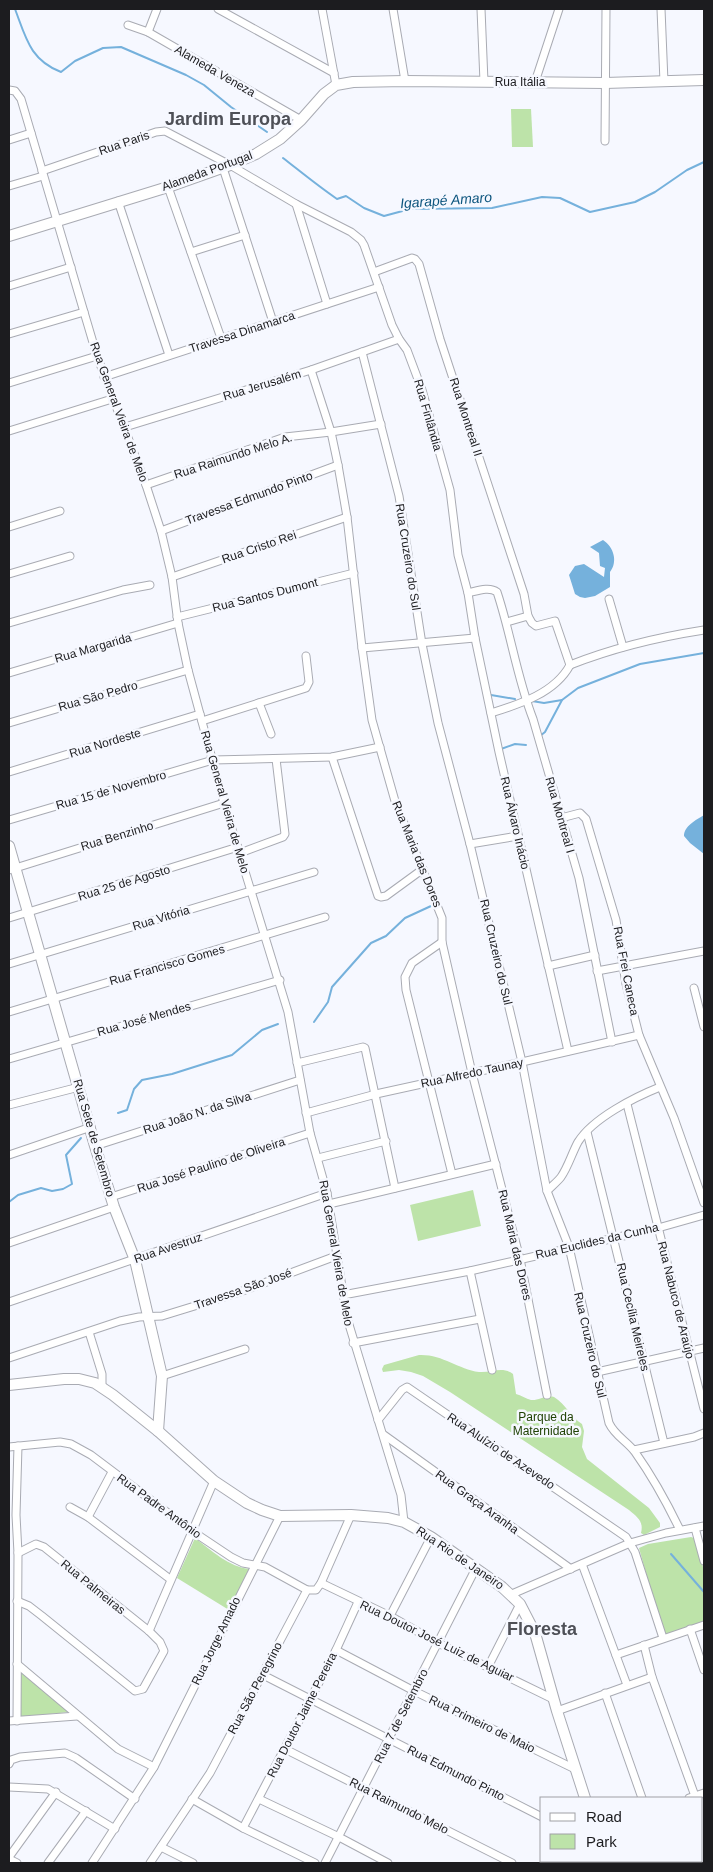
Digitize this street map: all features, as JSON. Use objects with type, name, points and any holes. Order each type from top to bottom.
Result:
[{"type":"street","points":[[148,32],[157,9]]},
{"type":"street","points":[[218,9],[334,73]]},
{"type":"street","points":[[322,9],[336,85]]},
{"type":"street","points":[[393,9],[406,81]]},
{"type":"street","points":[[481,9],[484,82]]},
{"type":"street","points":[[535,82],[559,9]]},
{"type":"street","points":[[605,142],[606,9]]},
{"type":"street","points":[[661,9],[664,82]]},
{"type":"street","name":"Alameda Veneza","points":[[128,26],[148,32],[301,120]]},
{"type":"street","name":"Rua Itália","points":[[336,85],[354,82],[406,81],[605,83],[704,80]]},
{"type":"street","name":"Alameda Portugal","points":[[9,236],[168,187],[226,167],[268,148],[301,120],[324,94],[336,85]]},
{"type":"street","name":"Rua General Vieira de Melo","points":[[12,90],[21,99],[97,356],[146,485],[161,531],[172,577],[177,620],[188,670],[224,803],[280,980],[288,1012],[310,1133],[327,1193],[336,1256],[353,1343],[384,1435],[401,1495],[404,1522]]},
{"type":"street","name":"Rua Paris","points":[[9,186],[161,131],[171,133],[226,167],[351,232],[364,244]]},
{"type":"street","points":[[9,140],[31,133]]},
{"type":"street","points":[[226,167],[245,235],[273,322]]},
{"type":"street","points":[[168,187],[221,338]]},
{"type":"street","points":[[118,202],[169,355]]},
{"type":"street","points":[[296,204],[327,304]]},
{"type":"street","points":[[191,252],[245,235]]},
{"type":"street","name":"Rua Finlândia","points":[[364,244],[399,339],[407,350],[422,390],[450,490],[458,555],[468,593]]},
{"type":"street","name":"Rua Montreal II","points":[[374,272],[412,258],[419,264],[440,339],[524,594],[528,616]]},
{"type":"street","points":[[9,286],[71,267]]},
{"type":"street","name":"Travessa Dinamarca","points":[[104,377],[379,288]]},
{"type":"street","points":[[9,334],[84,312]]},
{"type":"street","name":"Rua Jerusalém","points":[[125,428],[311,370],[399,339]]},
{"type":"street","name":"Rua Cruzeiro do Sul","points":[[362,352],[399,496],[422,644],[438,723],[470,844],[522,1062],[548,1191],[569,1247],[608,1423],[612,1432],[634,1450],[663,1496],[680,1530]]},
{"type":"street","points":[[9,383],[97,356]]},
{"type":"street","name":"Rua Maria das Dores","points":[[311,370],[331,432],[338,465],[354,573],[372,720],[395,801],[442,918],[442,942],[472,1073],[520,1259],[547,1394]]},
{"type":"street","points":[[9,431],[112,399]]},
{"type":"street","name":"Rua Raimundo Melo A.","points":[[146,485],[285,436],[331,432],[381,424]]},
{"type":"street","name":"Travessa Edmundo Pinto","points":[[161,531],[338,465]]},
{"type":"street","points":[[9,527],[60,511]]},
{"type":"street","name":"Rua Cristo Rei","points":[[172,577],[346,516]]},
{"type":"street","points":[[9,574],[70,556]]},
{"type":"street","name":"Rua Santos Dumont","points":[[177,620],[354,573]]},
{"type":"street","points":[[9,623],[123,590],[150,585]]},
{"type":"street","name":"Rua Montreal I","points":[[468,593],[489,589],[497,592],[507,622],[526,702],[533,719],[579,878],[612,1042]]},
{"type":"street","name":"Rua Álvaro Inácio","points":[[468,593],[475,638],[491,713],[568,1051]]},
{"type":"street","points":[[609,600],[623,648]]},
{"type":"street","points":[[507,622],[528,616],[536,626],[555,621],[570,665]]},
{"type":"street","name":"Rua Margarida","points":[[9,673],[177,620]]},
{"type":"street","points":[[491,713],[526,702],[558,680],[565,674],[570,665],[623,648],[673,635],[704,630]]},
{"type":"street","points":[[362,648],[475,638]]},
{"type":"street","name":"Rua Nordeste","points":[[9,772],[201,717],[259,703],[306,688],[309,682],[306,656]]},
{"type":"street","name":"Rua São Pedro","points":[[9,723],[188,670]]},
{"type":"street","points":[[259,703],[271,734]]},
{"type":"street","name":"Rua 15 de Novembro","points":[[9,820],[213,760],[332,757],[380,747]]},
{"type":"street","points":[[332,757],[378,896],[386,896],[423,869]]},
{"type":"street","name":"Rua 25 de Agosto","points":[[9,918],[283,837],[285,834],[276,759]]},
{"type":"street","name":"Rua Benzinho","points":[[12,869],[224,803]]},
{"type":"street","name":"Rua Frei Caneca","points":[[561,818],[580,814],[586,820],[616,920],[629,1000],[639,1035],[674,1118],[704,1203]]},
{"type":"street","points":[[470,844],[518,836]]},
{"type":"street","name":"Rua Sete de Setembro","points":[[9,846],[12,869],[28,912],[54,998],[95,1146],[114,1207],[135,1260],[162,1376],[158,1431]]},
{"type":"street","name":"Rua Vitória","points":[[9,964],[314,872]]},
{"type":"street","name":"Rua Francisco Gomes","points":[[9,1012],[325,917]]},
{"type":"street","points":[[442,942],[412,963],[405,977],[452,1174]]},
{"type":"street","points":[[597,971],[704,951]]},
{"type":"street","points":[[548,966],[595,955]]},
{"type":"street","name":"Rua José Mendes","points":[[9,1059],[280,980]]},
{"type":"street","points":[[694,988],[702,1012],[704,1028]]},
{"type":"street","name":"Rua Alfredo Taunay","points":[[306,1113],[376,1094],[639,1035]]},
{"type":"street","points":[[297,1063],[365,1048],[395,1188]]},
{"type":"street","name":"Rua João N. da Silva","points":[[95,1146],[300,1080]]},
{"type":"street","points":[[9,1106],[79,1086]]},
{"type":"street","points":[[548,1191],[561,1176],[579,1142],[587,1132],[605,1117],[660,1086]]},
{"type":"street","name":"Rua Nabuco de Araújo","points":[[627,1104],[676,1291],[704,1409]]},
{"type":"street","points":[[9,1155],[91,1128]]},
{"type":"street","name":"Rua Cecília Meireles","points":[[587,1132],[664,1443]]},
{"type":"street","name":"Rua José Paulino de Oliveira","points":[[111,1197],[310,1133]]},
{"type":"street","points":[[318,1158],[386,1141]]},
{"type":"street","points":[[329,1204],[496,1164]]},
{"type":"street","name":"Rua Avestruz","points":[[9,1302],[327,1193]]},
{"type":"street","points":[[9,1243],[114,1207]]},
{"type":"street","name":"Rua Euclides da Cunha","points":[[343,1295],[470,1271],[658,1228],[704,1215]]},
{"type":"street","name":"Travessa São José","points":[[9,1358],[129,1319],[162,1316],[228,1296],[336,1256]]},
{"type":"street","points":[[470,1271],[492,1370]]},
{"type":"street","points":[[353,1343],[480,1319]]},
{"type":"street","points":[[89,1332],[102,1374],[102,1387]]},
{"type":"street","points":[[597,1372],[704,1348]]},
{"type":"street","points":[[162,1376],[245,1349]]},
{"type":"street","name":"Rua Rio de Janeiro","points":[[9,1385],[80,1379],[94,1383],[102,1387],[158,1431],[214,1481],[247,1503],[280,1516],[351,1515],[388,1518],[404,1522],[431,1537],[476,1568],[512,1594],[520,1604],[535,1633],[556,1711],[585,1797]]},
{"type":"street","name":"Rua Aluízio de Azevedo","points":[[378,1420],[402,1390],[407,1387],[626,1537],[630,1543]]},
{"type":"street","points":[[634,1450],[694,1437],[704,1433]]},
{"type":"street","name":"Rua Graça Aranha","points":[[384,1435],[571,1569]]},
{"type":"street","name":"Rua Padre Antônio","points":[[9,1447],[60,1442],[71,1444],[91,1455],[192,1531],[231,1557],[243,1563],[265,1567],[307,1590]]},
{"type":"street","points":[[18,1446],[16,1515],[18,1553],[17,1664],[13,1721],[77,1716]]},
{"type":"street","points":[[88,1517],[112,1472]]},
{"type":"street","points":[[149,1632],[170,1579],[214,1481]]},
{"type":"street","points":[[70,1507],[88,1517],[170,1579]]},
{"type":"street","points":[[307,1590],[316,1590],[321,1583],[351,1515]]},
{"type":"street","name":"Rua Jorge Amado","points":[[92,1863],[154,1767],[280,1516]]},
{"type":"street","points":[[512,1594],[630,1543],[704,1526]]},
{"type":"street","points":[[695,1528],[704,1561]]},
{"type":"street","points":[[390,1616],[431,1537]]},
{"type":"street","points":[[630,1543],[635,1552],[663,1638]]},
{"type":"street","name":"Rua Palmeiras","points":[[17,1601],[29,1606],[135,1691],[143,1689],[164,1651],[164,1647],[149,1632],[44,1547],[36,1544],[18,1553]]},
{"type":"street","points":[[582,1564],[627,1685]]},
{"type":"street","name":"Rua 7 de Setembro","points":[[325,1863],[476,1568]]},
{"type":"street","name":"Rua Doutor José Luiz de Aguiar","points":[[321,1583],[553,1699]]},
{"type":"street","name":"Rua São Peregrino","points":[[150,1863],[210,1773],[307,1590]]},
{"type":"street","name":"Rua Doutor Jaime Pereira","points":[[243,1828],[336,1650],[358,1602]]},
{"type":"street","points":[[488,1667],[520,1604]]},
{"type":"street","points":[[616,1655],[704,1624]]},
{"type":"street","points":[[690,1629],[704,1670]]},
{"type":"street","points":[[644,1645],[652,1677],[692,1797],[704,1793]]},
{"type":"street","name":"Rua Primeiro de Maio","points":[[336,1650],[414,1691],[575,1769]]},
{"type":"street","points":[[17,1664],[118,1749],[154,1767]]},
{"type":"street","name":"Rua Edmundo Pinto","points":[[263,1675],[540,1817]]},
{"type":"street","points":[[556,1711],[652,1677]]},
{"type":"street","points":[[604,1693],[642,1797]]},
{"type":"street","name":"Rua Raimundo Melo","points":[[285,1749],[512,1863]]},
{"type":"street","points":[[9,1764],[12,1760],[20,1757],[64,1753],[76,1758],[135,1799]]},
{"type":"street","points":[[9,1787],[40,1787],[56,1792],[115,1829]]},
{"type":"street","points":[[17,1863],[9,1858],[56,1792]]},
{"type":"street","points":[[259,1798],[385,1862]]},
{"type":"street","points":[[192,1800],[243,1828],[316,1863]]},
{"type":"street","points":[[48,1863],[86,1811]]},
{"type":"street","points":[[161,1847],[193,1863]]},
{"type":"green space","points":[[511,109],[531,109],[533,147],[512,147]]},
{"type":"green space","points":[[473,1190],[481,1226],[418,1241],[410,1205]]},
{"type":"green space","name":"Parque da Maternidade","points":[[419,1355],[443,1359],[479,1372],[505,1370],[513,1374],[516,1394],[531,1400],[554,1397],[582,1424],[584,1431],[582,1447],[587,1459],[649,1508],[660,1523],[660,1527],[644,1535],[641,1533],[642,1525],[639,1520],[629,1510],[423,1376],[399,1370],[383,1372],[384,1365]]},
{"type":"green space","points":[[195,1538],[228,1562],[250,1569],[229,1610],[177,1578]]},
{"type":"green space","points":[[694,1538],[704,1570],[704,1623],[666,1635],[663,1634],[639,1548],[648,1544]]},
{"type":"green space","points":[[21,1671],[69,1712],[21,1717]]},
{"type":"water","points":[[603,540],[610,547],[614,555],[614,564],[610,572],[610,587],[595,596],[580,597],[575,594],[569,575],[575,566],[584,564],[604,577],[605,568],[600,566],[599,553],[590,547]]},
{"type":"water","points":[[704,815],[704,854],[684,836],[688,826]]},
{"type":"waterway","name":"Igarapé Amaro","points":[[15,9],[30,47],[42,61],[61,72],[75,61],[103,48],[121,47],[186,75],[204,85],[267,132]]},
{"type":"waterway","name":"Igarapé Amaro","points":[[283,158],[337,199],[346,196],[364,208],[384,216],[410,209],[492,208],[542,197],[560,198],[590,212],[635,202],[655,192],[687,170],[704,162]]},
{"type":"waterway","points":[[540,736],[545,732],[562,700],[578,688],[640,664],[704,653]]},
{"type":"waterway","points":[[491,695],[515,699]]},
{"type":"waterway","points":[[532,701],[544,703],[562,700]]},
{"type":"waterway","points":[[501,749],[515,744],[526,745]]},
{"type":"waterway","points":[[314,1022],[328,1002],[332,987],[371,943],[386,936],[405,918],[431,906]]},
{"type":"waterway","points":[[118,1113],[127,1110],[134,1089],[142,1080],[172,1074],[232,1055],[262,1030],[278,1024]]},
{"type":"waterway","points":[[9,1202],[18,1195],[41,1188],[52,1191],[63,1189],[72,1184],[66,1155],[81,1138]]},
{"type":"waterway","points":[[671,1554],[704,1592]]},
{"type":"district","name":"Jardim Europa","points":[[228,119]]},
{"type":"district","name":"Floresta","points":[[542,1629]]}]
